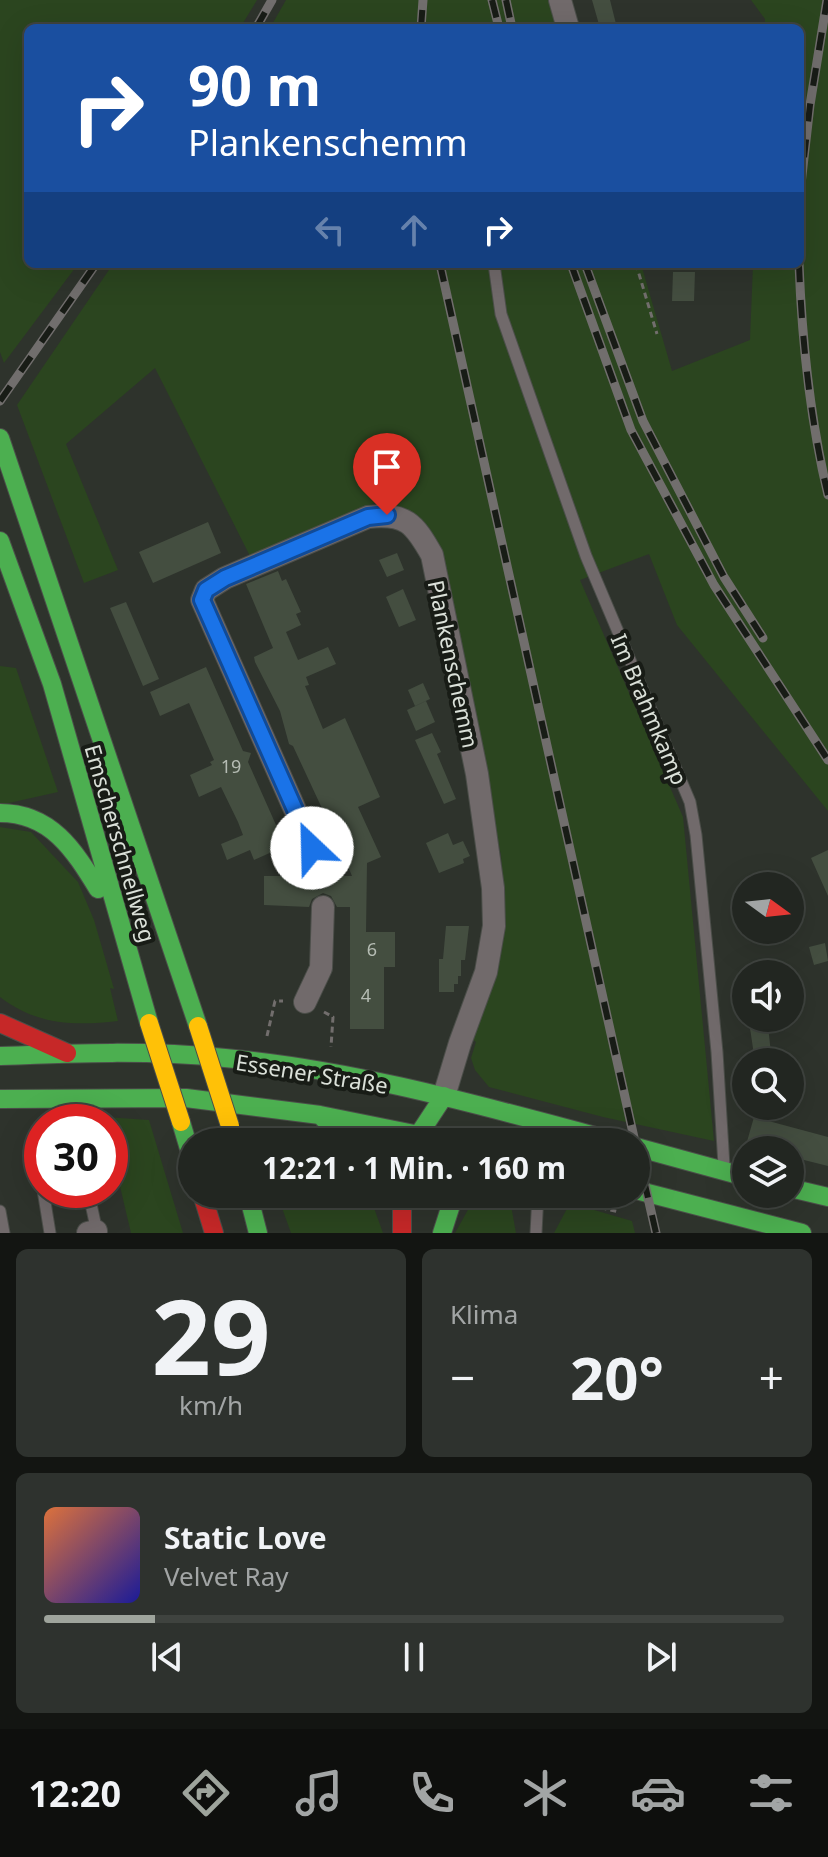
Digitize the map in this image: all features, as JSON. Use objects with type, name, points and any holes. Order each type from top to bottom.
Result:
[{"type":"main road","points":[[0,438],[230,1128]]},
{"type":"main road","name":"Emscherschnellweg","points":[[0,541],[52,684],[124,944],[183,1128]]},
{"type":"main road","points":[[0,813],[33,818],[50,828],[75,852],[98,890],[124,944]]},
{"type":"main road","points":[[0,1023],[67,1053]]},
{"type":"main road","name":"Essener Straße","points":[[0,1056],[67,1053],[252,1060],[444,1096],[565,1128]]},
{"type":"main road","points":[[424,1128],[444,1096]]},
{"type":"main road","points":[[444,1096],[445,1128]]},
{"type":"main road","name":"Essener Straße","points":[[0,1099],[186,1098],[320,1115],[375,1128]]},
{"type":"main road","points":[[320,1115],[333,1128]]},
{"type":"main road","points":[[650,1151],[732,1174]]},
{"type":"main road","points":[[804,1191],[828,1197]]},
{"type":"main road","points":[[650,1194],[802,1233]]},
{"type":"main road","points":[[206,1208],[214,1233]]},
{"type":"main road","points":[[252,1208],[258,1233]]},
{"type":"main road","points":[[390,1208],[401,1231]]},
{"type":"main road","points":[[401,1231],[402,1208]]},
{"type":"main road","points":[[431,1230],[449,1208]]},
{"type":"street","points":[[560,0],[567,24]]},
{"type":"street","name":"Plankenschemm","points":[[321,876],[312,848],[202,600],[206,590],[225,578],[368,517],[387,515],[408,521],[418,531],[432,555],[477,774],[493,888],[494,926],[486,972],[444,1096]]},
{"type":"street","points":[[305,1002],[321,968],[323,907]]},
{"type":"lane","name":"Im Brahmkamp","points":[[495,268],[501,314],[586,556],[690,802],[696,835],[717,1052],[725,1172]]},
{"type":"lane","points":[[46,1208],[50,1233]]},
{"type":"lane","points":[[91,1208],[94,1232]]},
{"type":"lane","points":[[536,1233],[537,1208]]},
{"type":"lane","points":[[0,1211],[4,1233]]},
{"type":"path","points":[[637,268],[657,334]]},
{"type":"green space","points":[[0,0],[257,0],[242,24],[24,24],[24,268],[75,268],[4,363],[0,352]]},
{"type":"green space","points":[[286,0],[569,0],[575,24],[272,24]]},
{"type":"green space","points":[[751,0],[828,0],[828,811],[677,625],[649,554],[580,580],[683,817],[714,1141],[603,1117],[489,1087],[475,1070],[471,1058],[476,1042],[470,1037],[504,904],[501,855],[435,539],[430,529],[405,509],[374,503],[250,556],[155,368],[66,444],[118,570],[84,583],[17,405],[110,268],[642,268],[672,371],[750,340],[753,268],[804,268],[804,24],[765,24],[765,19]]},
{"type":"green space","points":[[0,666],[16,668],[58,792],[0,805]]},
{"type":"green space","points":[[0,827],[31,832],[78,882],[94,920],[114,989],[110,988],[118,1021],[56,1021],[27,1013],[0,997]]},
{"type":"green space","points":[[128,1119],[149,1120],[183,1233],[131,1233],[125,1208],[128,1208]]},
{"type":"green space","points":[[282,1208],[374,1208],[383,1233],[291,1233]]},
{"type":"green space","points":[[469,1208],[512,1208],[516,1233],[455,1233]]},
{"type":"green space","points":[[567,1208],[587,1208],[632,1221],[635,1233],[554,1233]]},
{"type":"building","points":[[592,0],[610,0],[616,24],[599,24]]},
{"type":"building","points":[[673,272],[695,272],[694,301],[672,301]]},
{"type":"building","points":[[208,522],[221,553],[153,583],[139,552]]},
{"type":"building","points":[[397,553],[404,570],[387,577],[379,560]]},
{"type":"building","points":[[278,571],[282,581],[286,579],[301,612],[296,614],[301,625],[286,632],[298,660],[328,647],[336,664],[306,677],[309,685],[305,686],[323,729],[345,718],[380,797],[358,807],[381,857],[367,863],[366,932],[395,932],[395,967],[384,967],[384,1029],[350,1029],[350,907],[337,907],[331,896],[323,893],[312,899],[309,907],[264,905],[264,876],[306,876],[311,886],[319,890],[331,886],[335,876],[352,876],[332,829],[322,826],[326,817],[293,746],[289,744],[280,711],[255,662],[254,657],[273,648],[246,584]]},
{"type":"building","points":[[403,589],[416,620],[399,627],[386,597]]},
{"type":"building","points":[[126,602],[159,679],[143,686],[110,608]]},
{"type":"building","points":[[206,667],[243,751],[251,753],[248,762],[280,834],[288,836],[283,847],[254,860],[250,850],[227,860],[221,844],[243,835],[221,787],[199,797],[190,775],[212,765],[210,762],[214,760],[189,703],[160,716],[150,692]]},
{"type":"building","points":[[423,683],[430,699],[415,706],[408,690]]},
{"type":"building","points":[[426,701],[435,722],[416,731],[407,710]]},
{"type":"building","points":[[432,733],[441,752],[437,754],[456,799],[444,804],[415,740]]},
{"type":"building","points":[[448,833],[453,845],[463,841],[470,856],[463,859],[464,863],[439,873],[426,843]]},
{"type":"building","points":[[828,850],[828,896],[811,858]]},
{"type":"building","points":[[446,926],[469,926],[465,960],[461,960],[461,976],[458,976],[458,984],[454,984],[454,992],[439,992],[439,959],[443,959]]},
{"type":"building","points":[[825,943],[828,961],[814,965],[809,947]]},
{"type":"building","points":[[751,1032],[769,1032],[770,1048],[753,1048]]},
{"type":"building","points":[[753,1120],[765,1120],[828,1137],[828,1166],[804,1160],[804,1136],[749,1136]]},
{"type":"railway","points":[[258,24],[272,0]]},
{"type":"railway","points":[[421,24],[423,0]]},
{"type":"railway","points":[[492,0],[498,24]]},
{"type":"railway","points":[[506,0],[511,24]]},
{"type":"railway","points":[[804,158],[827,0]]},
{"type":"railway","points":[[0,401],[93,268]]},
{"type":"railway","points":[[441,268],[632,1128]]},
{"type":"railway","points":[[572,268],[631,430],[714,585],[828,760]]},
{"type":"railway","points":[[586,268],[643,421],[724,577],[763,638]]},
{"type":"railway","points":[[799,268],[808,380],[828,495]]},
{"type":"railway","points":[[650,1207],[656,1233]]},
{"type":"traffic: fast","points":[[0,438],[198,1026]]},
{"type":"traffic: fast","points":[[0,541],[52,684],[149,1023]]},
{"type":"traffic: fast","points":[[0,813],[33,819],[59,836],[98,889]]},
{"type":"traffic: fast","points":[[0,1056],[141,1053],[197,1055],[275,1064],[374,1081],[566,1128]]},
{"type":"traffic: fast","points":[[423,1128],[444,1096]]},
{"type":"traffic: fast","points":[[0,1099],[186,1098],[320,1115],[385,1128]]},
{"type":"traffic: fast","points":[[320,1115],[333,1128]]},
{"type":"traffic: fast","points":[[181,1122],[183,1128]]},
{"type":"traffic: fast","points":[[650,1151],[732,1173]]},
{"type":"traffic: fast","points":[[804,1191],[828,1197]]},
{"type":"traffic: fast","points":[[650,1194],[802,1233]]},
{"type":"traffic: fast","points":[[252,1208],[258,1233]]},
{"type":"traffic: fast","points":[[442,1233],[450,1208]]},
{"type":"traffic: jam","points":[[0,1023],[67,1053]]},
{"type":"traffic: jam","points":[[206,1208],[214,1233]]},
{"type":"traffic: jam","points":[[402,1208],[402,1233]]},
{"type":"traffic: slow","points":[[149,1023],[181,1122]]},
{"type":"traffic: slow","points":[[198,1026],[230,1126]]},
{"type":"route","points":[[312,848],[202,600],[206,590],[225,578],[368,517],[387,515]]}]
